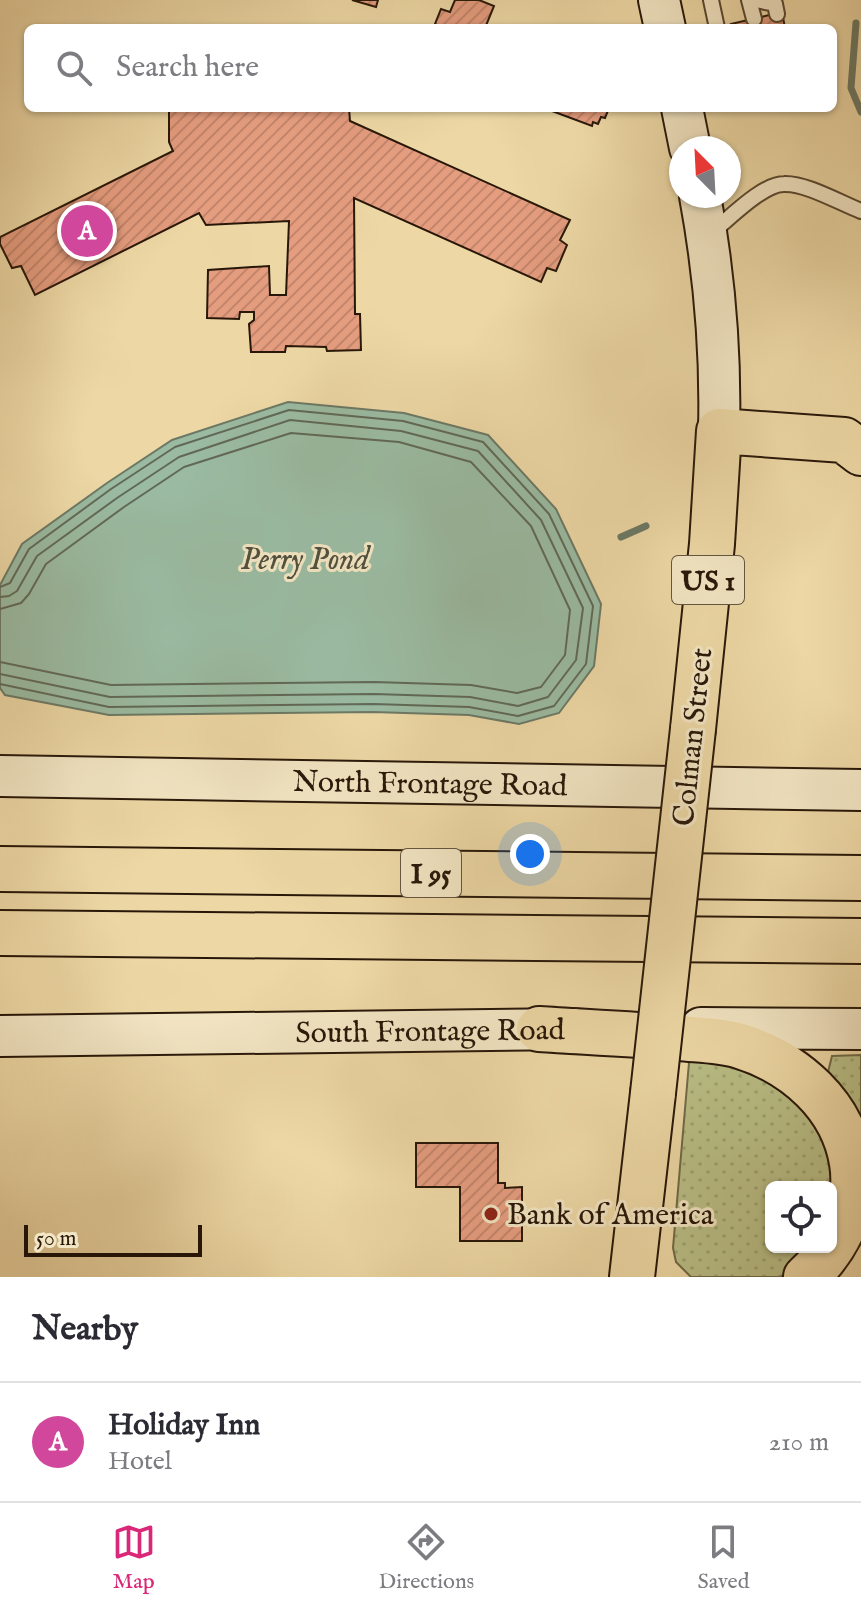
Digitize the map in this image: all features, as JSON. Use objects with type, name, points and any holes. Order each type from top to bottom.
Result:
[{"type":"main road","points":[[659,0],[664,24]]},
{"type":"main road","name":"Colman Street","points":[[632,1277],[712,544],[719,380],[702,208]]},
{"type":"main road","points":[[719,431],[855,441]]},
{"type":"main road","name":"North Frontage Road","points":[[0,776],[861,790]]},
{"type":"main road","name":"I 95","points":[[0,869],[861,878]]},
{"type":"main road","name":"I 95","points":[[0,933],[861,941]]},
{"type":"main road","points":[[0,961],[157,960],[262,936]]},
{"type":"main road","points":[[539,1029],[740,1046],[779,1063],[820,1095],[832,1109],[846,1136],[854,1177],[842,1230],[827,1256],[806,1277]]},
{"type":"main road","name":"South Frontage Road","points":[[0,1036],[539,1029],[861,1029]]},
{"type":"lane","points":[[711,0],[716,24]]},
{"type":"lane","points":[[749,0],[754,19]]},
{"type":"lane","points":[[756,0],[775,4],[777,14]]},
{"type":"lane","points":[[706,238],[762,192],[781,183],[799,186],[861,211]]},
{"type":"shaded area","points":[[690,1051],[786,1084],[836,1143],[832,1181],[765,1181],[765,1253],[809,1253],[795,1268],[780,1277],[691,1277],[676,1262],[673,1248]]},
{"type":"shaded area","points":[[861,1055],[861,1123],[827,1076],[832,1056]]},
{"type":"water","name":"Perry Pond","points":[[288,402],[404,413],[488,435],[556,509],[601,604],[594,666],[559,713],[519,724],[469,715],[373,712],[109,715],[5,695],[0,688],[0,585],[22,544],[172,440]]},
{"type":"building","points":[[352,0],[378,0],[376,7]]},
{"type":"building","points":[[455,0],[479,0],[494,6],[487,24],[435,24],[441,9],[450,12]]},
{"type":"building","points":[[782,12],[784,24],[731,24]]},
{"type":"building","points":[[169,112],[349,112],[350,121],[570,220],[560,240],[567,245],[556,271],[547,268],[541,282],[354,198],[355,314],[360,314],[361,350],[327,351],[326,347],[286,346],[285,352],[251,352],[249,324],[254,320],[254,312],[240,312],[239,319],[207,318],[208,270],[269,266],[270,295],[286,295],[289,221],[206,225],[199,213],[35,295],[21,266],[12,268],[0,244],[0,237],[173,151],[169,142]]},
{"type":"building","points":[[555,112],[607,112],[605,118],[601,117],[598,124],[593,122],[592,126]]},
{"type":"building","name":"Bank of America","points":[[416,1143],[498,1143],[498,1183],[505,1183],[505,1188],[522,1187],[522,1241],[460,1241],[460,1187],[416,1187]]},
{"type":"waterway","points":[[856,23],[851,88],[861,112]]},
{"type":"waterway","points":[[621,537],[646,526]]},
{"type":"place","name":"Holiday Inn","points":[[87,231]]},
{"type":"place","name":"Bank of America","points":[[491,1214]]}]
